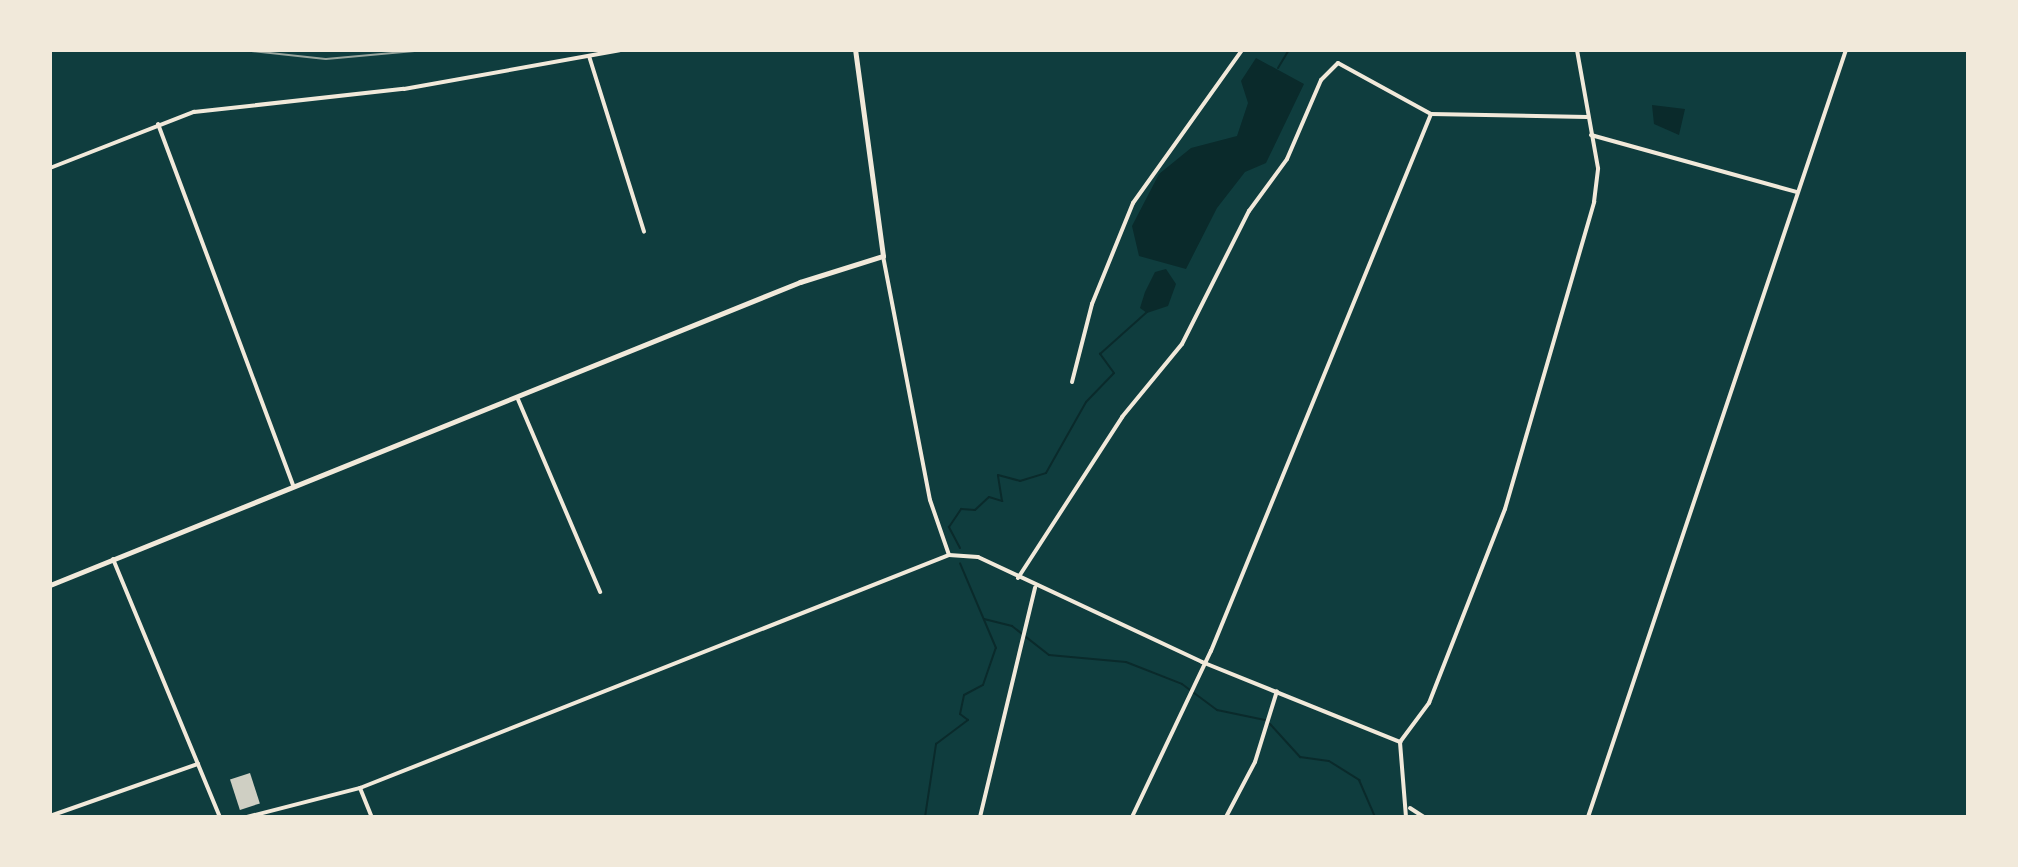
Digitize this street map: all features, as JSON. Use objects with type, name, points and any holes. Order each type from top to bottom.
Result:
[{"type":"street","points":[[50,168],[158,124],[247,104],[404,89],[620,50]]},
{"type":"street","points":[[855,50],[883,256],[930,500],[949,555]]},
{"type":"street","points":[[1072,382],[1092,304],[1133,203],[1242,50]]},
{"type":"street","points":[[1406,817],[1410,808],[1400,742],[1429,703],[1505,509],[1594,202],[1591,135],[1577,50]]},
{"type":"street","points":[[1588,817],[1749,354],[1798,192],[1846,50]]},
{"type":"street","points":[[589,56],[644,232]]},
{"type":"street","points":[[1018,578],[1122,417],[1182,344],[1249,211],[1287,159],[1321,80],[1338,63],[1431,114],[1587,117]]},
{"type":"street","points":[[1132,817],[1202,662],[1431,114]]},
{"type":"street","points":[[158,124],[293,486]]},
{"type":"street","points":[[1591,135],[1798,192]]},
{"type":"street","points":[[50,585],[517,397],[883,256]]},
{"type":"street","points":[[517,397],[600,592]]},
{"type":"street","points":[[247,817],[360,788],[949,555],[978,557],[1035,588],[1202,662],[1400,742]]},
{"type":"street","points":[[113,559],[220,817]]},
{"type":"street","points":[[980,817],[1035,588]]},
{"type":"street","points":[[1226,817],[1255,762],[1277,691]]},
{"type":"street","points":[[50,816],[198,764]]},
{"type":"street","points":[[360,788],[372,817]]},
{"type":"street","points":[[1410,808],[1424,817]]},
{"type":"water","points":[[1256,58],[1304,84],[1266,163],[1245,172],[1217,208],[1186,269],[1139,256],[1132,226],[1159,174],[1191,148],[1237,136],[1248,103],[1241,81]]},
{"type":"water","points":[[1652,105],[1685,109],[1679,135],[1654,124]]},
{"type":"water","points":[[1166,269],[1176,284],[1168,306],[1147,313],[1140,308],[1145,292],[1155,272]]},
{"type":"building","points":[[250,773],[260,803],[240,810],[230,779]]},
{"type":"waterway","points":[[1278,68],[1289,50]]},
{"type":"waterway","points":[[960,548],[949,527],[961,509],[975,510],[989,497],[1002,501],[998,475],[1020,481],[1046,473],[1086,402],[1114,373],[1100,354],[1147,312]]},
{"type":"waterway","points":[[925,817],[936,744],[968,720],[960,714],[964,695],[983,685],[996,648],[960,563]]},
{"type":"waterway","points":[[984,619],[1012,626],[1049,655],[1126,662],[1182,684],[1217,710],[1265,720]]},
{"type":"waterway","points":[[1270,724],[1300,757],[1329,761],[1359,780],[1375,817]]},
{"type":"railway","points":[[242,50],[326,59],[426,50]]}]
